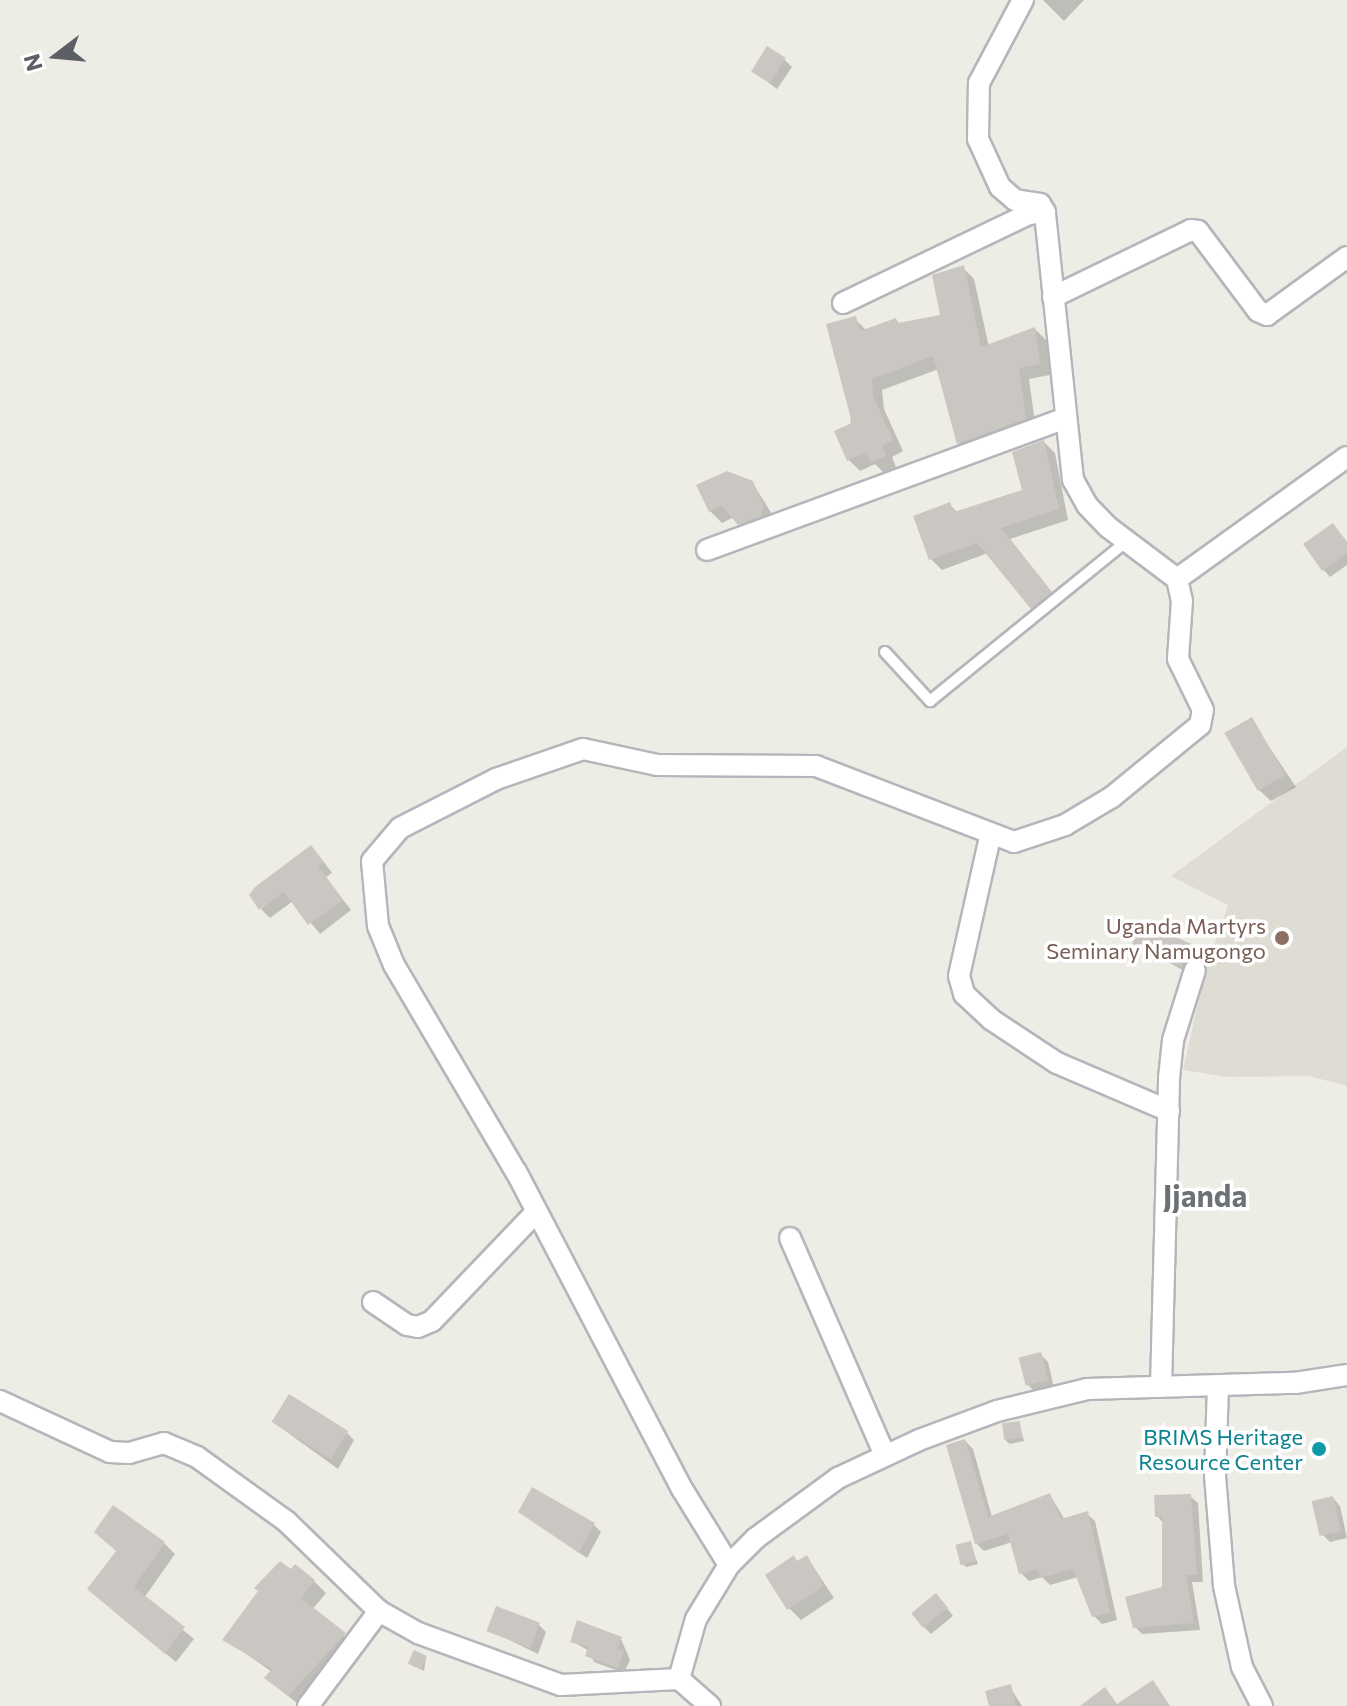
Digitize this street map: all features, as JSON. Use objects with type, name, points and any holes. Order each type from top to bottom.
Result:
[{"type":"street","points":[[729,1565],[682,1489],[536,1212],[444,1057],[378,926],[372,861],[400,828],[496,779],[583,749],[657,765],[816,766],[990,837],[1014,842],[1065,825],[1136,781],[1200,725],[1203,710],[1178,659],[1182,601],[1177,579],[1127,541],[1078,493],[1064,419],[1045,212],[1040,204],[1015,200],[1000,187],[978,139],[979,83],[1023,0]]},
{"type":"street","points":[[843,303],[1045,212]]},
{"type":"street","points":[[1053,297],[1191,230],[1198,231],[1258,311],[1267,315],[1347,257]]},
{"type":"street","points":[[707,550],[1064,419]]},
{"type":"street","points":[[1177,579],[1347,457]]},
{"type":"street","points":[[990,837],[959,976],[964,994],[992,1020],[1057,1063],[1169,1111]]},
{"type":"street","points":[[1161,1387],[1173,1040],[1195,970]]},
{"type":"street","points":[[373,1302],[407,1325],[432,1321],[536,1212]]},
{"type":"street","points":[[790,1238],[885,1455]]},
{"type":"street","points":[[679,1679],[696,1619],[729,1565],[807,1498],[885,1455],[1041,1398],[1087,1389],[1218,1386],[1347,1375]]},
{"type":"street","points":[[1218,1386],[1215,1476],[1224,1586],[1242,1667],[1262,1706]]},
{"type":"street","points":[[0,1401],[110,1452],[129,1453],[164,1443],[197,1457],[286,1521],[379,1611],[418,1633],[561,1685],[679,1679],[710,1706]]},
{"type":"street","points":[[308,1706],[379,1611]]},
{"type":"street","points":[[555,1706],[561,1685]]},
{"type":"lane","points":[[885,652],[930,701],[1127,541]]},
{"type":"shaded area","name":"Uganda Martyrs Seminary Namugongo","points":[[1347,747],[1347,1086],[1309,1076],[1227,1077],[1183,1070],[1205,972],[1228,905],[1171,876]]},
{"type":"building","points":[[767,46],[786,58],[770,83],[751,71]]},
{"type":"building","points":[[964,265],[981,347],[1035,327],[1040,364],[1019,368],[1026,419],[957,444],[933,356],[872,379],[873,396],[893,440],[882,445],[886,456],[871,463],[866,452],[847,461],[834,431],[852,423],[826,324],[856,316],[860,331],[896,318],[898,323],[940,315],[932,275]]},
{"type":"building","points":[[1044,440],[1059,509],[1001,528],[1052,592],[1031,609],[977,543],[929,560],[913,516],[950,502],[954,512],[1022,490],[1012,452]]},
{"type":"building","points":[[727,471],[753,481],[764,506],[761,516],[738,525],[722,506],[709,512],[696,485]]},
{"type":"building","points":[[1333,523],[1347,542],[1347,553],[1322,571],[1303,544]]},
{"type":"building","points":[[1252,717],[1286,775],[1258,791],[1224,733]]},
{"type":"building","points":[[311,845],[324,862],[318,866],[343,900],[308,925],[284,892],[259,910],[249,895],[255,887]]},
{"type":"building","points":[[1142,922],[1191,944],[1181,967],[1132,945]]},
{"type":"building","points":[[1041,1352],[1048,1380],[1026,1386],[1019,1358]]},
{"type":"building","points":[[289,1394],[348,1431],[331,1459],[272,1422]]},
{"type":"building","points":[[1020,1421],[1022,1438],[1004,1440],[1002,1423]]},
{"type":"building","points":[[965,1439],[988,1517],[1050,1493],[1061,1519],[1088,1511],[1110,1612],[1092,1617],[1073,1569],[1040,1578],[1037,1569],[1019,1574],[1008,1534],[975,1544],[946,1445]]},
{"type":"building","points":[[532,1487],[595,1523],[579,1553],[518,1512]]},
{"type":"building","points":[[1191,1494],[1197,1575],[1186,1575],[1194,1623],[1133,1628],[1125,1597],[1162,1587],[1162,1517],[1155,1517],[1154,1495]]},
{"type":"building","points":[[1333,1496],[1341,1531],[1320,1536],[1312,1501]]},
{"type":"building","points":[[113,1505],[165,1542],[134,1587],[185,1627],[165,1654],[87,1589],[116,1551],[94,1532]]},
{"type":"building","points":[[971,1541],[976,1561],[961,1565],[955,1545]]},
{"type":"building","points":[[794,1555],[797,1561],[807,1555],[824,1586],[787,1610],[765,1575]]},
{"type":"building","points":[[280,1561],[291,1569],[295,1564],[315,1580],[301,1598],[346,1633],[288,1696],[264,1678],[272,1669],[222,1640],[258,1591],[254,1588]]},
{"type":"building","points":[[936,1593],[948,1608],[923,1628],[911,1613]]},
{"type":"building","points":[[496,1606],[540,1623],[530,1648],[486,1631]]},
{"type":"building","points":[[577,1620],[622,1637],[617,1649],[624,1651],[618,1668],[585,1656],[588,1647],[570,1642]]},
{"type":"building","points":[[414,1650],[427,1656],[420,1670],[408,1664]]},
{"type":"building","points":[[1153,1680],[1170,1706],[1080,1706],[1105,1687],[1117,1704]]},
{"type":"building","points":[[1011,1684],[1016,1706],[989,1706],[985,1691]]},
{"type":"place","name":"Uganda Martyrs Seminary Namugongo","points":[[1282,938]]},
{"type":"place","name":"BRIMS Heritage Resource Center","points":[[1319,1449]]},
{"type":"district","name":"Jjanda","points":[[1205,1195]]}]
